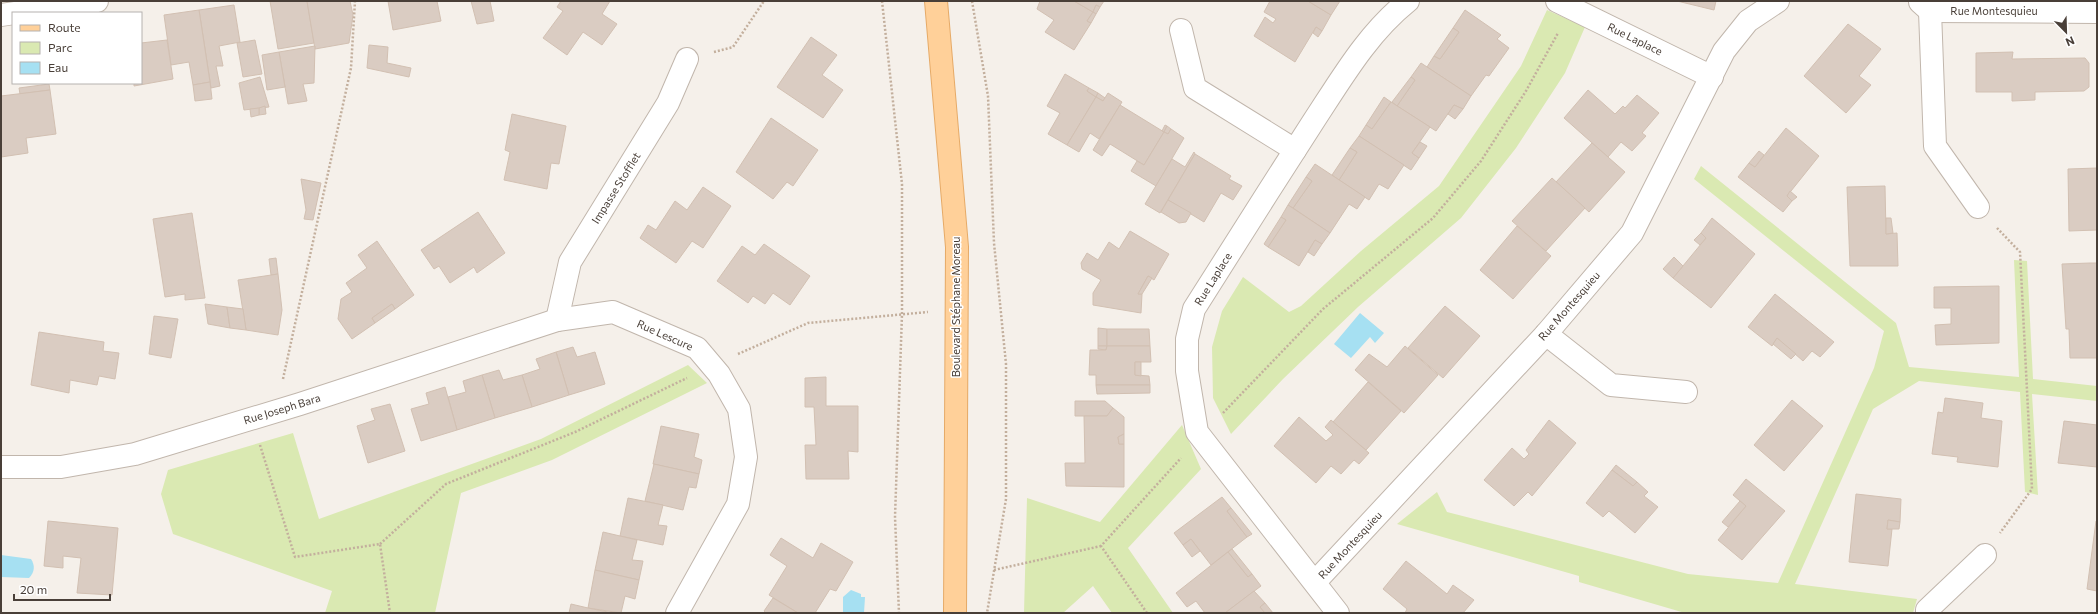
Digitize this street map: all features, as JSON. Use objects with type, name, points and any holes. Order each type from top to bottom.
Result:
[{"type":"main road","name":"Boulevard Stéphane Moreau","points":[[936,1],[957,247],[956,613]]},
{"type":"street","points":[[16,12],[97,1]]},
{"type":"street","name":"Rue Laplace","points":[[1338,613],[1197,432],[1187,371],[1187,339],[1194,309],[1295,150],[1367,41],[1389,17],[1408,1]]},
{"type":"street","name":"Rue Montesquieu","points":[[1315,582],[1546,334],[1632,233],[1724,51],[1748,21],[1778,1]]},
{"type":"street","name":"Rue Laplace","points":[[1564,5],[1712,77]]},
{"type":"street","points":[[1924,6],[1935,146],[1978,207]]},
{"type":"street","name":"Rue Montesquieu","points":[[1924,6],[2097,12]]},
{"type":"street","points":[[1,14],[12,13]]},
{"type":"street","points":[[1181,30],[1195,88],[1295,150]]},
{"type":"street","name":"Impasse Stofflet","points":[[557,320],[570,262],[668,103],[687,59]]},
{"type":"street","name":"Rue Lescure","points":[[557,320],[613,312],[697,348],[719,374],[739,408],[746,457],[738,504],[677,613]]},
{"type":"street","name":"Rue Joseph Bara","points":[[1,467],[61,467],[135,454],[276,411],[557,320]]},
{"type":"street","points":[[1546,334],[1611,385],[1686,392]]},
{"type":"street","points":[[1927,613],[1927,610],[1985,555]]},
{"type":"path","points":[[276,411],[351,68],[355,1]]},
{"type":"path","points":[[687,59],[733,47],[764,1]]},
{"type":"path","points":[[882,1],[902,184],[902,314],[895,517],[899,613]]},
{"type":"path","points":[[972,1],[988,96],[994,242],[1006,364],[1006,500],[987,613]]},
{"type":"path","points":[[994,570],[1101,546],[1200,437],[1323,309],[1433,218],[1481,160],[1518,104],[1564,5]]},
{"type":"path","points":[[1978,207],[2020,252],[2032,490],[1985,555]]},
{"type":"path","points":[[251,418],[295,557],[380,544],[446,484],[575,432],[712,366],[808,323],[957,310]]},
{"type":"path","points":[[380,544],[390,613]]},
{"type":"path","points":[[1101,546],[1147,613]]},
{"type":"green space","points":[[1547,10],[1585,27],[1565,73],[1516,148],[1461,218],[1358,307],[1283,379],[1231,434],[1213,398],[1212,347],[1222,311],[1243,277],[1289,312],[1301,306],[1361,251],[1439,186],[1521,66]]},
{"type":"green space","points":[[1701,166],[1896,323],[1909,367],[2019,377],[2014,260],[2027,261],[2033,379],[2097,386],[2097,401],[2032,394],[2038,495],[2025,492],[2020,392],[1919,381],[1873,409],[1795,584],[1917,599],[1913,613],[1685,613],[1579,582],[1579,576],[1397,524],[1437,492],[1447,512],[1688,574],[1778,583],[1874,368],[1884,331],[1694,179]]},
{"type":"green space","points":[[688,365],[707,383],[552,460],[461,493],[435,613],[325,613],[332,591],[173,534],[161,494],[168,470],[293,433],[319,519],[541,439]]},
{"type":"green space","points":[[1182,425],[1201,469],[1128,548],[1173,613],[1112,613],[1093,586],[1063,613],[1024,613],[1027,498],[1100,522]]},
{"type":"water","points":[[1360,313],[1384,333],[1375,343],[1370,337],[1351,358],[1334,344]]},
{"type":"water","points":[[1,555],[31,559],[34,568],[31,576],[29,578],[1,577]]},
{"type":"water","points":[[851,590],[861,594],[861,597],[865,597],[864,613],[843,613],[843,597]]},
{"type":"building","points":[[270,1],[307,1],[314,43],[278,49]]},
{"type":"building","points":[[307,1],[350,1],[353,15],[349,43],[315,49]]},
{"type":"building","points":[[388,1],[437,1],[441,21],[393,30]]},
{"type":"building","points":[[471,1],[490,1],[494,21],[477,24]]},
{"type":"building","points":[[561,1],[610,1],[602,14],[617,24],[602,45],[583,32],[567,55],[543,38],[563,11],[557,7]]},
{"type":"building","points":[[1040,1],[1074,1],[1093,12],[1087,21],[1091,23],[1074,50],[1045,32],[1054,20],[1037,9]]},
{"type":"building","points":[[1074,1],[1104,1],[1100,7],[1096,5],[1093,12]]},
{"type":"building","points":[[1270,1],[1308,1],[1331,15],[1322,31],[1316,27],[1295,62],[1254,36],[1265,17],[1273,23],[1276,19],[1264,12]]},
{"type":"building","points":[[1308,1],[1340,1],[1331,15]]},
{"type":"building","points":[[1677,1],[1716,1],[1714,10]]},
{"type":"building","points":[[234,5],[240,42],[219,46],[223,66],[216,66],[220,86],[211,88],[199,10]]},
{"type":"building","points":[[1096,5],[1100,7],[1096,14],[1093,12]]},
{"type":"building","points":[[199,10],[210,82],[193,85],[189,62],[171,65],[164,15]]},
{"type":"building","points":[[1465,10],[1501,35],[1497,39],[1509,48],[1489,76],[1486,75],[1471,96],[1427,67],[1434,56],[1440,59],[1459,32],[1453,28]]},
{"type":"building","points":[[1093,12],[1096,14],[1091,23],[1087,21]]},
{"type":"building","points":[[1848,24],[1881,49],[1859,76],[1871,85],[1846,113],[1804,76]]},
{"type":"building","points":[[1316,27],[1322,31],[1318,37],[1313,33]]},
{"type":"building","points":[[1453,28],[1459,32],[1440,59],[1434,56]]},
{"type":"building","points":[[811,37],[837,55],[822,75],[843,90],[823,118],[777,87]]},
{"type":"building","points":[[167,40],[173,79],[134,86],[134,84],[142,84],[142,43]]},
{"type":"building","points":[[255,40],[262,74],[243,77],[237,43]]},
{"type":"building","points":[[369,45],[388,47],[387,63],[411,68],[409,77],[367,68]]},
{"type":"building","points":[[315,46],[314,83],[303,84],[307,101],[288,104],[279,52]]},
{"type":"building","points":[[279,52],[285,87],[267,90],[262,55]]},
{"type":"building","points":[[2013,52],[2012,59],[2085,58],[2089,63],[2089,87],[2084,91],[2035,92],[2035,100],[2012,101],[2012,92],[1976,92],[1976,53]]},
{"type":"building","points":[[1421,63],[1471,96],[1463,109],[1454,105],[1436,131],[1397,106],[1415,80],[1411,77]]},
{"type":"building","points":[[1065,74],[1089,88],[1087,91],[1096,97],[1067,145],[1048,134],[1060,113],[1047,106]]},
{"type":"building","points":[[260,77],[269,107],[244,110],[239,83]]},
{"type":"building","points":[[1411,77],[1415,80],[1397,106],[1392,102]]},
{"type":"building","points":[[210,82],[212,99],[195,101],[193,85]]},
{"type":"building","points":[[49,84],[50,90],[20,94],[19,88]]},
{"type":"building","points":[[1089,88],[1098,93],[1096,97],[1087,91]]},
{"type":"building","points":[[50,90],[56,134],[26,138],[28,153],[1,157],[1,96]]},
{"type":"building","points":[[1588,90],[1615,114],[1623,106],[1625,108],[1637,95],[1659,113],[1642,133],[1646,136],[1632,151],[1621,142],[1608,157],[1564,118]]},
{"type":"building","points":[[1098,93],[1105,98],[1103,101],[1096,97]]},
{"type":"building","points":[[1108,93],[1122,102],[1099,139],[1090,133],[1079,152],[1067,145],[1096,97],[1103,101]]},
{"type":"building","points":[[1384,97],[1391,102],[1372,129],[1366,125]]},
{"type":"building","points":[[1391,102],[1430,127],[1412,153],[1419,158],[1411,170],[1359,136],[1366,125],[1372,129]]},
{"type":"building","points":[[1120,105],[1164,132],[1144,165],[1110,144],[1102,156],[1093,150]]},
{"type":"building","points":[[1454,105],[1463,109],[1455,119],[1448,114]]},
{"type":"building","points":[[265,106],[266,114],[259,115],[259,108]]},
{"type":"building","points":[[259,108],[259,115],[251,117],[250,109]]},
{"type":"building","points":[[512,114],[566,126],[559,164],[551,163],[547,189],[504,180],[510,152],[505,150]]},
{"type":"building","points":[[771,118],[818,150],[793,186],[787,182],[773,199],[736,172]]},
{"type":"building","points":[[1165,125],[1167,126],[1164,132],[1162,131]]},
{"type":"building","points":[[1167,126],[1171,129],[1168,134],[1164,132]]},
{"type":"building","points":[[1786,128],[1819,156],[1787,196],[1792,201],[1783,212],[1738,177],[1749,163],[1755,167]]},
{"type":"building","points":[[1171,129],[1184,138],[1156,186],[1131,171],[1137,161],[1144,165],[1164,132],[1168,134]]},
{"type":"building","points":[[1359,136],[1404,165],[1388,189],[1379,184],[1369,200],[1339,180],[1357,152],[1350,148]]},
{"type":"building","points":[[1420,142],[1427,146],[1419,158],[1412,153]]},
{"type":"building","points":[[1592,143],[1625,172],[1589,212],[1556,182]]},
{"type":"building","points":[[1350,148],[1357,152],[1339,180],[1332,175]]},
{"type":"building","points":[[1759,151],[1764,155],[1755,167],[1749,163]]},
{"type":"building","points":[[1194,152],[1195,154],[1160,213],[1145,204],[1172,159],[1185,167]]},
{"type":"building","points":[[1195,154],[1231,176],[1229,179],[1242,186],[1233,200],[1221,193],[1204,222],[1168,200]]},
{"type":"building","points":[[1315,164],[1365,197],[1357,209],[1349,204],[1330,233],[1293,208],[1312,181],[1306,177]]},
{"type":"building","points":[[2097,168],[2097,230],[2069,231],[2068,169]]},
{"type":"building","points":[[1306,177],[1312,181],[1293,208],[1288,205]]},
{"type":"building","points":[[1552,178],[1585,208],[1546,251],[1512,221]]},
{"type":"building","points":[[301,179],[321,183],[313,220],[304,219],[306,210]]},
{"type":"building","points":[[1885,186],[1886,234],[1897,233],[1898,266],[1850,266],[1847,187]]},
{"type":"building","points":[[703,187],[731,206],[703,248],[692,241],[676,263],[640,238],[648,225],[656,230],[675,201],[687,210]]},
{"type":"building","points":[[1790,191],[1797,197],[1792,201],[1787,196]]},
{"type":"building","points":[[1168,200],[1191,213],[1186,222],[1179,223],[1161,212]]},
{"type":"building","points":[[1288,205],[1330,233],[1322,244],[1315,240],[1299,266],[1268,247],[1286,220],[1281,217]]},
{"type":"building","points":[[478,212],[505,253],[477,273],[474,267],[450,283],[439,266],[434,269],[421,250]]},
{"type":"building","points":[[192,213],[205,298],[185,300],[185,294],[165,297],[153,219]]},
{"type":"building","points":[[1281,217],[1286,220],[1268,247],[1264,244]]},
{"type":"building","points":[[1712,218],[1755,254],[1711,308],[1673,278],[1706,238],[1701,233]]},
{"type":"building","points":[[1886,218],[1891,218],[1893,233],[1886,234]]},
{"type":"building","points":[[1517,226],[1551,256],[1513,299],[1480,270]]},
{"type":"building","points":[[1130,231],[1169,254],[1154,280],[1148,276],[1138,294],[1142,294],[1141,313],[1093,305],[1093,293],[1101,280],[1082,269],[1081,263],[1087,253],[1098,260],[1109,242],[1119,249]]},
{"type":"building","points":[[1701,233],[1706,238],[1700,245],[1694,240]]},
{"type":"building","points":[[1315,240],[1322,244],[1314,256],[1308,252]]},
{"type":"building","points":[[377,241],[414,295],[395,309],[392,304],[372,318],[375,323],[352,339],[338,319],[341,299],[352,292],[346,283],[367,268],[358,255]]},
{"type":"building","points":[[764,244],[810,276],[790,305],[773,293],[765,304],[753,296],[748,303],[717,281],[742,246],[755,255]]},
{"type":"building","points":[[1674,257],[1683,266],[1673,278],[1663,269]]},
{"type":"building","points":[[276,258],[278,274],[271,275],[269,259]]},
{"type":"building","points":[[2097,263],[2097,358],[2070,358],[2069,329],[2066,329],[2062,264]]},
{"type":"building","points":[[278,274],[282,310],[278,335],[246,330],[238,280]]},
{"type":"building","points":[[1148,276],[1152,278],[1142,294],[1138,294]]},
{"type":"building","points":[[1999,286],[1999,343],[1936,345],[1935,325],[1951,324],[1951,308],[1934,308],[1934,287]]},
{"type":"building","points":[[1775,294],[1834,342],[1820,357],[1812,351],[1803,361],[1777,338],[1772,346],[1748,327]]},
{"type":"building","points":[[205,304],[227,307],[230,328],[208,324]]},
{"type":"building","points":[[392,304],[395,309],[375,323],[372,318]]},
{"type":"building","points":[[1445,306],[1480,336],[1443,378],[1408,348]]},
{"type":"building","points":[[227,307],[243,309],[246,330],[230,328]]},
{"type":"building","points":[[154,316],[178,319],[171,358],[149,354]]},
{"type":"building","points":[[1098,328],[1107,329],[1107,346],[1098,346]]},
{"type":"building","points":[[1107,329],[1149,329],[1150,346],[1107,346]]},
{"type":"building","points":[[39,332],[104,342],[103,351],[119,353],[115,379],[99,376],[97,385],[70,380],[69,393],[31,385]]},
{"type":"building","points":[[1777,338],[1796,354],[1791,359],[1773,344]]},
{"type":"building","points":[[1098,346],[1107,346],[1106,350],[1098,349]]},
{"type":"building","points":[[1107,346],[1150,346],[1151,362],[1135,362],[1135,375],[1149,376],[1150,385],[1096,385],[1096,375],[1089,375],[1090,350],[1106,350]]},
{"type":"building","points":[[1405,346],[1438,375],[1404,413],[1355,370],[1369,354],[1387,367]]},
{"type":"building","points":[[573,347],[577,357],[595,352],[605,384],[569,395],[556,352]]},
{"type":"building","points":[[556,352],[569,395],[532,407],[522,375],[540,369],[536,359]]},
{"type":"building","points":[[1135,362],[1141,362],[1141,376],[1135,375]]},
{"type":"building","points":[[499,370],[503,380],[522,375],[532,407],[495,418],[482,375]]},
{"type":"building","points":[[482,375],[495,418],[457,430],[448,397],[466,392],[463,381]]},
{"type":"building","points":[[826,377],[826,406],[858,406],[858,452],[848,451],[849,479],[806,479],[805,445],[816,445],[814,407],[805,407],[805,378]]},
{"type":"building","points":[[1368,382],[1401,411],[1366,450],[1333,422]]},
{"type":"building","points":[[1096,385],[1150,385],[1150,393],[1097,394]]},
{"type":"building","points":[[445,387],[457,430],[421,441],[411,409],[429,404],[426,393]]},
{"type":"building","points":[[1945,398],[1983,403],[1981,418],[2002,421],[1998,467],[1957,462],[1958,457],[1932,454],[1938,412],[1943,413]]},
{"type":"building","points":[[1792,400],[1823,426],[1784,471],[1754,445]]},
{"type":"building","points":[[1075,401],[1105,401],[1113,408],[1107,416],[1075,416]]},
{"type":"building","points":[[390,404],[405,451],[368,463],[357,426],[375,420],[371,409]]},
{"type":"building","points":[[1113,408],[1124,417],[1124,434],[1118,437],[1119,444],[1124,444],[1124,487],[1066,486],[1065,463],[1085,463],[1084,416],[1107,416]]},
{"type":"building","points":[[1299,417],[1326,441],[1333,435],[1325,427],[1331,420],[1369,453],[1359,464],[1354,460],[1341,474],[1331,466],[1316,483],[1274,446]]},
{"type":"building","points":[[1549,420],[1576,443],[1532,496],[1528,492],[1514,506],[1484,480],[1512,448],[1524,459],[1529,454],[1526,450]]},
{"type":"building","points":[[2064,421],[2097,425],[2097,467],[2058,463]]},
{"type":"building","points":[[661,426],[699,434],[694,457],[702,460],[699,474],[653,464]]},
{"type":"building","points":[[1124,434],[1124,444],[1119,444],[1118,437]]},
{"type":"building","points":[[654,464],[699,474],[696,488],[689,487],[683,510],[645,501]]},
{"type":"building","points":[[1616,465],[1637,482],[1633,486],[1612,470]]},
{"type":"building","points":[[1612,470],[1633,486],[1637,482],[1648,492],[1644,496],[1658,507],[1635,533],[1609,511],[1603,517],[1586,503]]},
{"type":"building","points":[[1746,479],[1785,511],[1742,560],[1718,540],[1746,506],[1733,495]]},
{"type":"building","points":[[1856,494],[1901,499],[1900,522],[1888,520],[1887,529],[1892,529],[1888,566],[1849,562]]},
{"type":"building","points":[[1222,497],[1231,508],[1227,511],[1247,537],[1211,565],[1191,539],[1183,545],[1174,533]]},
{"type":"building","points":[[628,498],[663,505],[658,525],[667,526],[663,545],[620,536]]},
{"type":"building","points":[[1740,501],[1746,506],[1728,527],[1722,522]]},
{"type":"building","points":[[1231,508],[1252,534],[1247,537],[1227,511]]},
{"type":"building","points":[[1888,520],[1900,522],[1899,529],[1887,529]]},
{"type":"building","points":[[48,521],[118,528],[112,595],[77,593],[81,558],[63,556],[63,568],[44,566]]},
{"type":"building","points":[[2097,521],[2097,591],[2087,589]]},
{"type":"building","points":[[603,532],[637,540],[632,560],[643,561],[639,580],[595,570]]},
{"type":"building","points":[[781,538],[813,558],[821,543],[853,562],[836,591],[830,589],[815,613],[798,613],[769,595],[787,566],[770,555]]},
{"type":"building","points":[[1191,539],[1200,551],[1192,557],[1183,545]]},
{"type":"building","points":[[1232,549],[1252,574],[1248,577],[1228,552]]},
{"type":"building","points":[[1228,552],[1248,577],[1252,574],[1261,586],[1225,613],[1205,613],[1196,601],[1187,607],[1176,593]]},
{"type":"building","points":[[1406,561],[1447,594],[1453,585],[1474,600],[1463,613],[1405,613],[1407,609],[1383,589]]},
{"type":"building","points":[[595,570],[639,580],[635,599],[625,596],[621,613],[588,608]]},
{"type":"building","points":[[1254,591],[1265,603],[1260,607],[1265,613],[1225,613]]},
{"type":"building","points":[[773,598],[798,613],[766,613],[764,611]]},
{"type":"building","points":[[1265,603],[1273,613],[1265,613],[1260,607]]},
{"type":"building","points":[[571,604],[588,608],[613,613],[569,613]]}]
